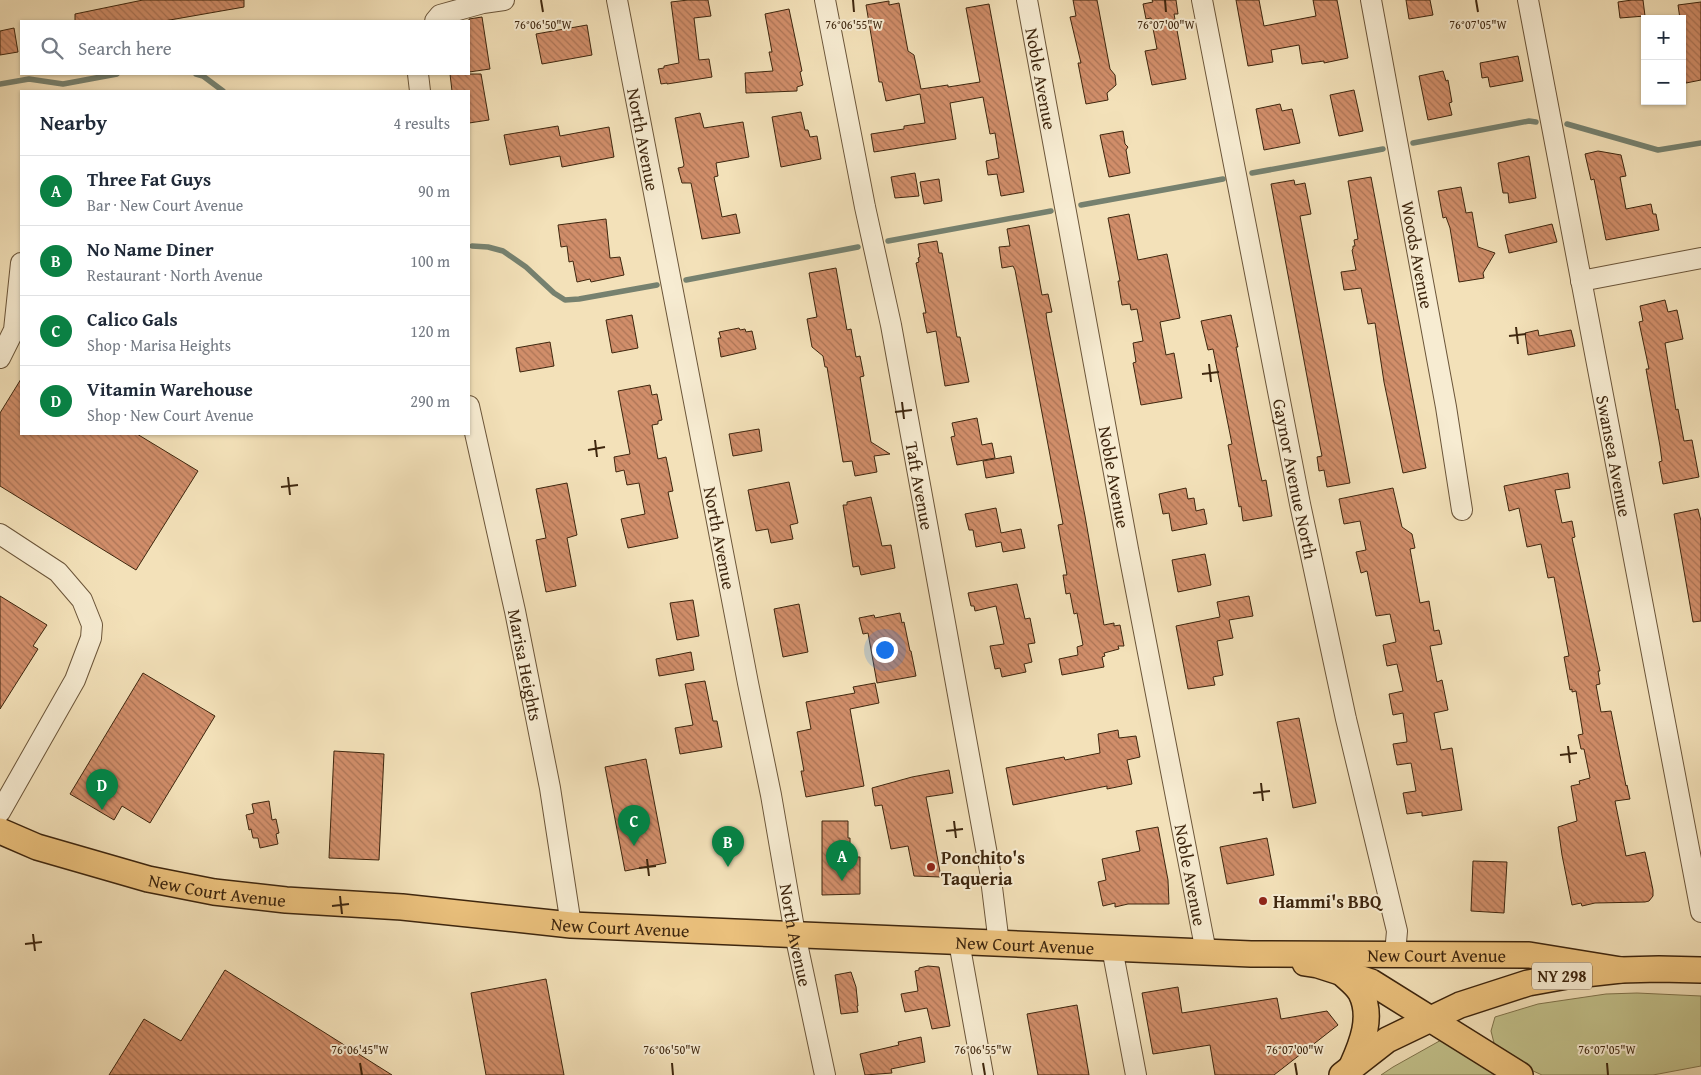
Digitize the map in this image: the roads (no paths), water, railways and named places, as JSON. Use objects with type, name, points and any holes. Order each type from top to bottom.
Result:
[{"type":"main road","name":"New Court Avenue","points":[[0,831],[37,847],[148,878],[214,892],[286,900],[402,907],[570,925],[1250,954],[1529,955],[1621,970]]},
{"type":"main road","name":"New Court Avenue","points":[[1250,954],[1318,965],[1371,982],[1499,1064],[1520,1075]]},
{"type":"main road","name":"NY 298","points":[[1347,1070],[1387,1040],[1460,1004],[1528,982],[1621,970],[1701,970]]},
{"type":"main road","points":[[1341,972],[1360,992],[1366,1013],[1363,1042],[1347,1070]]},
{"type":"street","points":[[437,20],[440,15],[483,3],[504,0]]},
{"type":"street","name":"North Avenue","points":[[617,0],[746,674],[771,795],[795,934],[824,1075]]},
{"type":"street","name":"Taft Avenue","points":[[825,0],[865,208],[891,324],[990,871],[999,944]]},
{"type":"street","name":"Noble Avenue","points":[[1027,0],[1128,549],[1206,952]]},
{"type":"street","name":"Gaynor Avenue North","points":[[1202,0],[1300,504],[1346,719],[1397,931],[1396,954]]},
{"type":"street","name":"Woods Avenue","points":[[1371,0],[1446,407],[1462,510]]},
{"type":"street","name":"Swansea Avenue","points":[[1528,0],[1701,912]]},
{"type":"street","points":[[418,75],[420,90]]},
{"type":"street","points":[[1581,280],[1701,258]]},
{"type":"street","points":[[0,358],[14,330],[20,273]]},
{"type":"street","name":"Marisa Heights","points":[[470,410],[519,629],[550,788],[570,925]]},
{"type":"street","points":[[0,534],[58,572],[82,600],[92,625],[91,638],[75,680],[0,812]]},
{"type":"street","points":[[959,942],[983,1075]]},
{"type":"street","points":[[1112,948],[1136,1075]]},
{"type":"waterway","points":[[0,84],[29,79],[63,84],[112,75]]},
{"type":"waterway","points":[[200,75],[222,90]]},
{"type":"waterway","points":[[1413,143],[1529,121],[1536,122]]},
{"type":"waterway","points":[[1567,124],[1658,150],[1701,143]]},
{"type":"waterway","points":[[1252,173],[1383,149]]},
{"type":"waterway","points":[[1081,205],[1223,179]]},
{"type":"waterway","points":[[888,241],[1051,211]]},
{"type":"waterway","points":[[472,246],[488,247],[503,251],[526,267],[554,293],[565,300],[657,285]]},
{"type":"waterway","points":[[686,280],[858,247]]},
{"type":"place","name":"Vitamin Warehouse","points":[[102,810]]},
{"type":"place","name":"Calico Gals","points":[[634,846]]},
{"type":"place","name":"No Name Diner","points":[[728,867]]},
{"type":"place","name":"Ponchito's Taqueria","points":[[931,867]]},
{"type":"place","name":"Three Fat Guys","points":[[842,881]]},
{"type":"place","name":"Hammi's BBQ","points":[[1263,901]]}]
